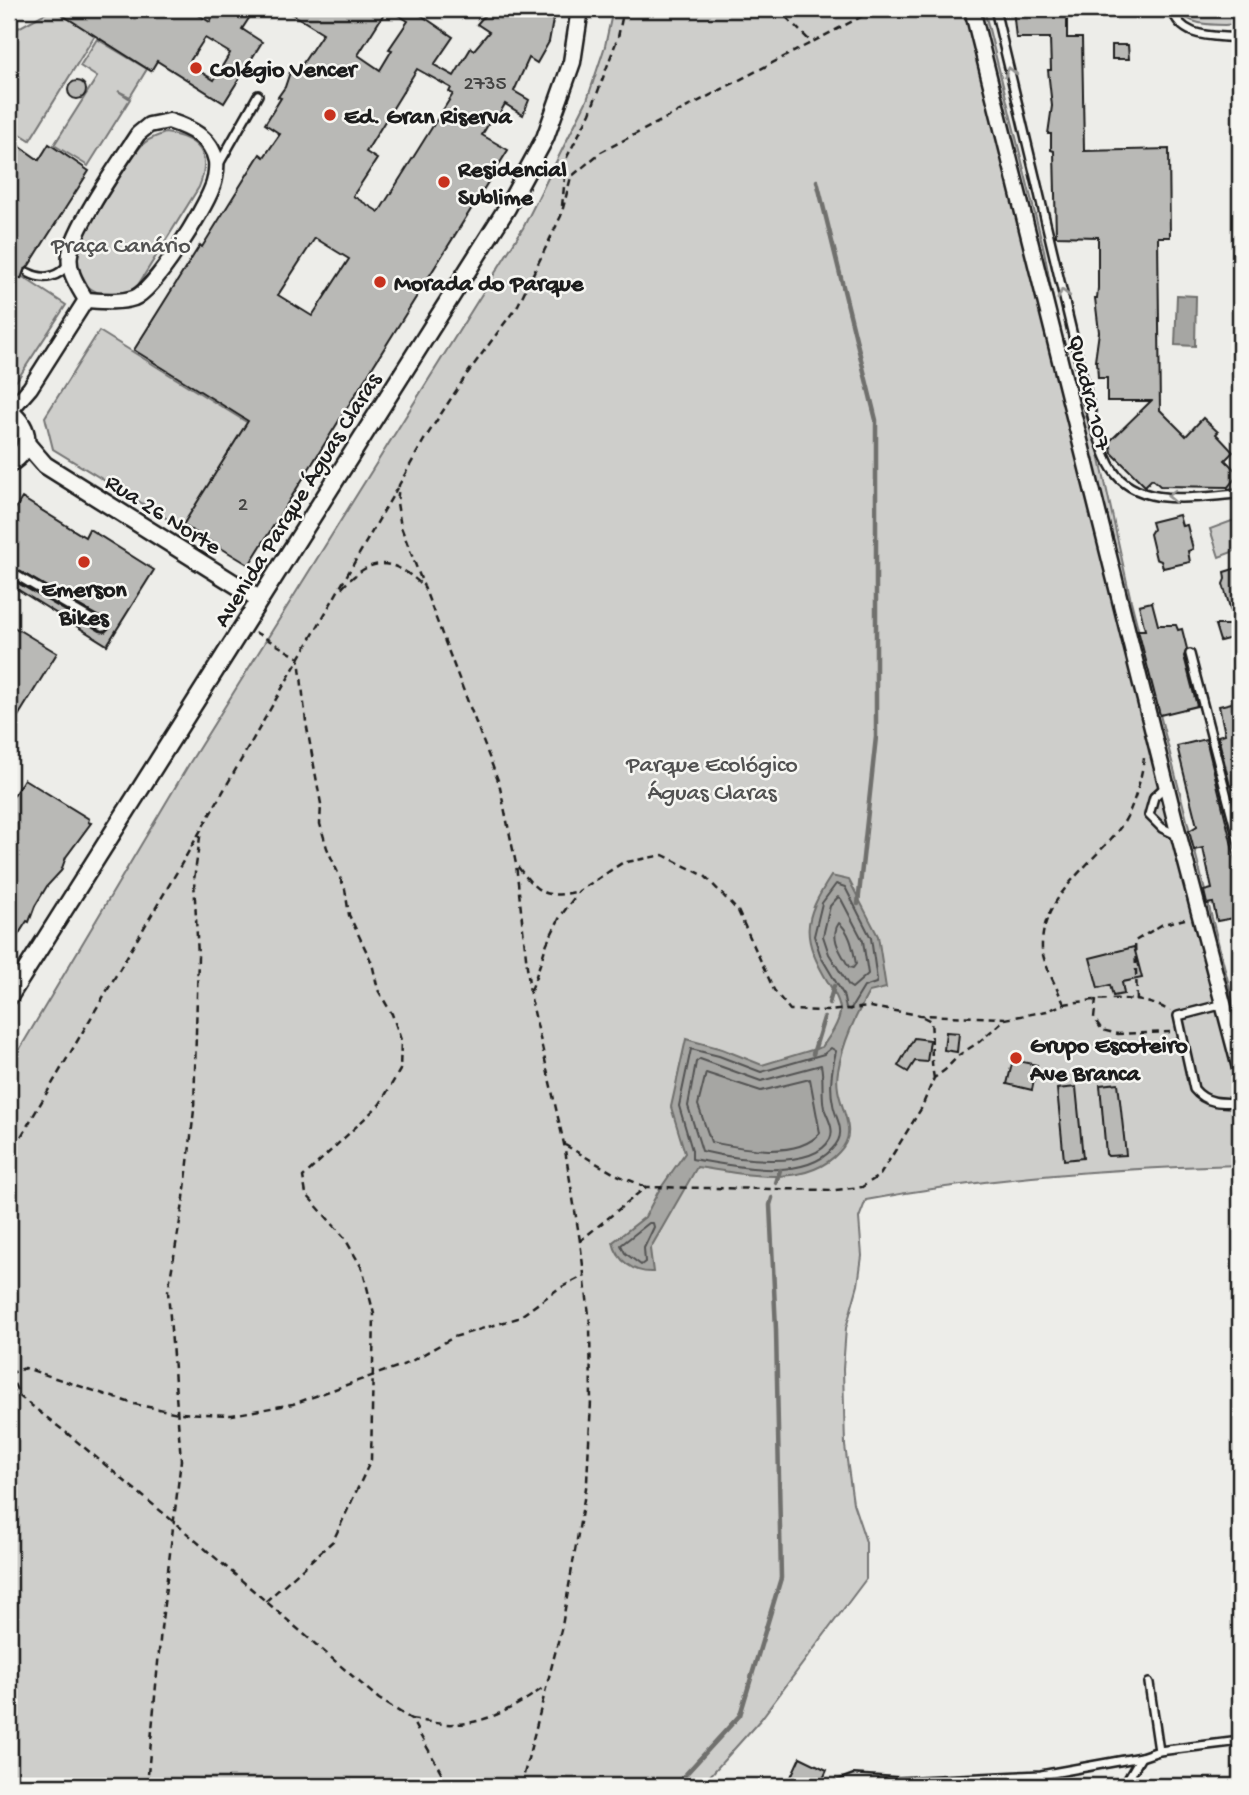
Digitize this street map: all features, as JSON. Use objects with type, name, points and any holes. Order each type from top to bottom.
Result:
[{"type":"street","name":"Avenida Parque Águas Claras","points":[[9,997],[507,208],[545,138],[572,62],[580,9]]},
{"type":"street","name":"Quadra 107","points":[[972,9],[1179,836],[1202,914],[1240,1068]]},
{"type":"street","points":[[169,121],[193,129],[208,143],[216,162],[213,187],[173,256],[155,282],[136,298],[108,302],[86,300],[71,273],[69,254],[79,230],[138,134],[149,125],[169,121]]},
{"type":"street","points":[[13,462],[26,443],[26,435],[13,415],[86,300]]},
{"type":"street","name":"Rua 26 Norte","points":[[26,443],[45,465],[259,599]]},
{"type":"street","name":"Rua 26 Norte","points":[[13,462],[45,465]]},
{"type":"lane","points":[[995,9],[1096,428],[1111,468],[1127,486],[1147,495],[1178,497],[1240,494]]},
{"type":"lane","points":[[1172,9],[1187,31],[1240,38]]},
{"type":"lane","points":[[215,171],[258,95]]},
{"type":"lane","points":[[29,272],[35,276],[60,274],[70,260]]},
{"type":"lane","points":[[9,571],[103,626]]},
{"type":"lane","points":[[1190,654],[1240,847]]},
{"type":"lane","points":[[1167,786],[1154,797],[1149,815],[1162,828],[1179,836]]},
{"type":"lane","points":[[1225,1004],[1178,1016],[1180,1032],[1194,1089],[1199,1095],[1219,1104],[1240,1102]]},
{"type":"lane","points":[[1149,1683],[1159,1751]]},
{"type":"lane","points":[[835,1786],[854,1779],[899,1782],[1041,1775],[1142,1758],[1159,1751],[1240,1741]]},
{"type":"lane","points":[[1124,1786],[1142,1758]]},
{"type":"path","points":[[561,216],[567,157],[590,113],[618,37],[624,9]]},
{"type":"path","points":[[778,9],[811,42]]},
{"type":"path","points":[[9,1157],[399,485],[446,407],[519,305],[561,216],[571,177],[601,152],[876,9]]},
{"type":"path","points":[[399,485],[397,503],[401,527],[499,783],[516,864],[530,994],[564,1144],[590,1323],[591,1401],[587,1482],[571,1582],[521,1786]]},
{"type":"path","points":[[337,593],[356,573],[374,564],[389,564],[401,569],[422,586]]},
{"type":"path","points":[[243,625],[299,658]]},
{"type":"path","points":[[265,1602],[333,1541],[371,1460],[374,1314],[362,1268],[344,1237],[306,1194],[303,1177],[380,1104],[400,1070],[401,1040],[392,1014],[378,990],[372,962],[349,915],[345,889],[320,824],[321,804],[306,722],[299,658]]},
{"type":"path","points":[[1064,1004],[1042,951],[1045,919],[1060,894],[1124,823],[1142,773],[1145,755]]},
{"type":"path","points":[[147,1786],[181,1460],[168,1291],[184,1198],[194,1111],[198,956],[194,880],[201,830]]},
{"type":"path","points":[[530,994],[547,943],[560,917],[579,891],[622,863],[663,855],[705,876],[738,911],[775,990],[790,1010],[870,1007],[920,1015],[1005,1018],[1047,1012],[1064,1004],[1096,999],[1138,1000],[1162,1006],[1178,1016]]},
{"type":"path","points":[[516,864],[534,887],[556,896],[579,891]]},
{"type":"path","points":[[1138,1000],[1135,941],[1163,924],[1202,914]]},
{"type":"path","points":[[1096,999],[1094,1018],[1102,1030],[1118,1034],[1180,1032]]},
{"type":"path","points":[[920,1015],[931,1021],[931,1062],[934,1078]]},
{"type":"path","points":[[580,1241],[646,1187],[654,1185],[810,1191],[862,1187],[880,1174],[920,1109],[934,1078],[1005,1018]]},
{"type":"path","points":[[564,1144],[615,1174],[646,1187]]},
{"type":"path","points":[[20,1395],[9,1374],[25,1368],[134,1405],[178,1413],[232,1415],[293,1404],[408,1363],[454,1337],[518,1318],[558,1289],[585,1275]]},
{"type":"path","points":[[9,1388],[174,1522],[379,1699],[411,1720],[454,1725],[474,1722],[520,1704],[547,1685]]},
{"type":"path","points":[[411,1720],[449,1786]]},
{"type":"green space","points":[[53,9],[95,35],[30,140],[9,127],[9,33]]},
{"type":"green space","name":"Parque Ecológico Águas Claras","points":[[613,9],[984,9],[1044,250],[1061,343],[1098,450],[1131,601],[1240,1028],[1240,1165],[1052,1175],[959,1185],[866,1200],[859,1218],[862,1256],[858,1285],[846,1328],[843,1369],[845,1446],[853,1503],[866,1542],[866,1579],[761,1719],[701,1786],[9,1786],[9,1067],[189,764],[523,228],[587,100],[605,46]]},
{"type":"green space","points":[[1178,9],[1240,9],[1240,25],[1197,23]]},
{"type":"green space","points":[[97,39],[147,69],[130,97],[118,91],[130,99],[88,166],[54,145],[97,77],[80,66]]},
{"type":"green space","name":"Praça Canário","points":[[165,133],[187,139],[200,150],[204,165],[199,187],[138,285],[127,293],[116,296],[97,292],[89,288],[78,274],[75,255],[78,247],[105,200],[142,145]]},
{"type":"green space","points":[[9,268],[66,305],[17,380],[9,387]]},
{"type":"green space","points":[[99,331],[248,423],[184,529],[53,449],[45,417]]},
{"type":"green space","points":[[9,421],[23,442],[9,465]]},
{"type":"green space","points":[[1240,518],[1240,549],[1219,557],[1210,529]]},
{"type":"water","points":[[1177,295],[1196,296],[1195,346],[1175,345]]},
{"type":"water","points":[[831,876],[849,880],[878,936],[886,988],[869,992],[850,1030],[840,1060],[837,1079],[848,1128],[845,1144],[825,1164],[790,1175],[752,1175],[697,1167],[650,1249],[653,1272],[633,1268],[618,1255],[613,1242],[645,1217],[658,1192],[685,1153],[671,1107],[686,1039],[722,1049],[762,1065],[822,1047],[835,1026],[840,1013],[839,1005],[813,954],[809,929],[815,905]]},
{"type":"building","points":[[53,9],[189,9],[210,22],[218,9],[255,9],[242,29],[262,42],[224,103],[157,61],[151,71]],"holes":[[[205,38],[230,53],[214,80],[188,64]]]},
{"type":"building","points":[[284,9],[387,9],[358,55],[380,70],[392,50],[389,49],[408,21],[388,9],[412,9],[453,37],[434,65],[454,76],[471,48],[474,50],[489,32],[477,24],[484,16],[484,9],[555,9],[549,42],[537,63],[529,58],[514,91],[529,100],[523,115],[505,104],[482,135],[508,150],[249,565],[183,525],[248,421],[134,350],[260,154],[264,157],[280,134],[265,124],[281,98],[278,97],[290,72],[295,75],[323,33]],"holes":[[[417,69],[451,88],[449,92],[453,94],[379,212],[353,196],[377,159],[366,152]],[[315,238],[349,259],[312,316],[278,295]]]},
{"type":"building","points":[[1013,9],[1067,9],[1067,38],[1082,38],[1084,151],[1169,149],[1170,237],[1158,237],[1160,410],[1186,436],[1203,418],[1218,432],[1216,434],[1233,452],[1225,460],[1239,474],[1228,487],[1160,486],[1152,479],[1145,486],[1112,453],[1110,441],[1151,401],[1107,401],[1107,378],[1098,378],[1095,361],[1099,332],[1095,298],[1098,288],[1098,237],[1056,236],[1054,151],[1051,150],[1051,134],[1048,134],[1052,106],[1048,70],[1051,70],[1050,38],[1016,38]]},
{"type":"building","points":[[1112,45],[1128,45],[1129,59],[1112,59]]},
{"type":"building","points":[[77,81],[83,84],[86,90],[83,96],[77,99],[71,96],[68,90],[71,84]]},
{"type":"building","points":[[9,139],[39,160],[49,144],[89,171],[24,270],[21,279],[9,271]]},
{"type":"building","points":[[22,498],[85,537],[89,529],[154,570],[107,645],[9,584],[9,578],[100,631],[105,632],[109,628],[106,621],[9,565],[9,505],[15,509]]},
{"type":"building","points":[[1179,515],[1182,526],[1187,525],[1193,549],[1188,551],[1190,562],[1163,568],[1161,561],[1156,559],[1150,534],[1153,529],[1151,522]]},
{"type":"building","points":[[1240,567],[1240,636],[1220,641],[1215,625],[1235,625],[1223,584],[1224,572]]},
{"type":"building","points":[[1152,602],[1158,625],[1176,625],[1178,630],[1182,629],[1187,649],[1184,656],[1197,706],[1160,715],[1138,630],[1145,630],[1139,605]]},
{"type":"building","points":[[9,624],[57,653],[9,731]]},
{"type":"building","points":[[1240,701],[1240,783],[1230,786],[1218,736],[1225,734],[1219,706]]},
{"type":"building","points":[[1206,739],[1240,878],[1240,917],[1217,921],[1213,903],[1207,904],[1204,891],[1212,889],[1203,848],[1194,850],[1189,831],[1197,826],[1177,746]]},
{"type":"building","points":[[24,779],[89,819],[88,822],[91,823],[66,857],[61,871],[47,886],[29,922],[27,921],[9,949],[9,803]]},
{"type":"building","points":[[1134,947],[1142,978],[1122,982],[1124,994],[1113,996],[1110,985],[1098,988],[1090,958]]},
{"type":"building","points":[[946,1032],[959,1033],[957,1052],[944,1050]]},
{"type":"building","points":[[914,1038],[930,1040],[927,1062],[915,1061],[908,1072],[898,1066]]},
{"type":"building","points":[[1013,1060],[1037,1065],[1032,1090],[1007,1084]]},
{"type":"building","points":[[1118,1083],[1126,1155],[1108,1156],[1100,1085]]},
{"type":"building","points":[[1076,1087],[1083,1158],[1064,1160],[1057,1089]]},
{"type":"building","points":[[800,1757],[827,1770],[820,1786],[805,1786],[790,1779]]},
{"type":"waterway","points":[[817,181],[876,420],[876,737],[858,904]]},
{"type":"waterway","points":[[829,1003],[834,986]]},
{"type":"waterway","points":[[813,1054],[824,1018]]},
{"type":"waterway","points":[[776,1183],[780,1170]]},
{"type":"waterway","points":[[675,1786],[740,1715],[781,1578],[776,1329],[770,1205],[772,1198]]},
{"type":"place","name":"Colégio Vencer","points":[[196,68]]},
{"type":"place","name":"Ed. Gran Riserva","points":[[330,115]]},
{"type":"place","name":"Residencial Sublime","points":[[444,182]]},
{"type":"place","name":"Morada do Parque","points":[[380,282]]},
{"type":"place","name":"Emerson Bikes","points":[[84,562]]},
{"type":"place","name":"Grupo Escoteiro Ave Branca","points":[[1016,1058]]}]
